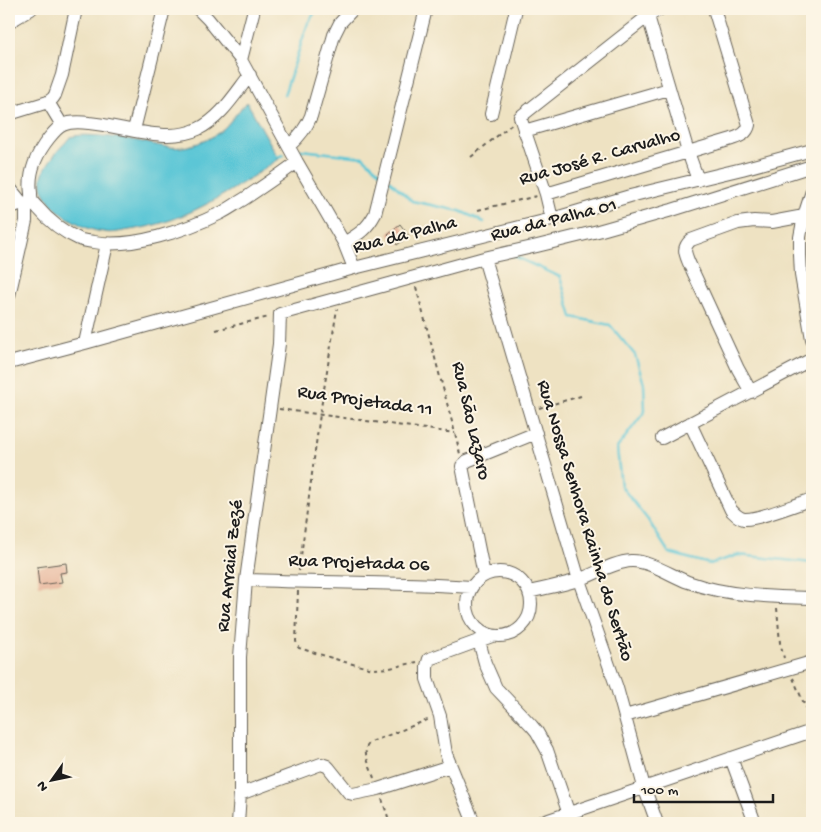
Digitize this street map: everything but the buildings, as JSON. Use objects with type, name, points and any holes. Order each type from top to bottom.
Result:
[{"type":"street","points":[[9,22],[31,9]]},
{"type":"street","points":[[9,114],[48,102],[53,98],[62,75],[76,9]]},
{"type":"street","points":[[134,130],[164,9]]},
{"type":"street","points":[[198,9],[241,60],[344,243],[354,268]]},
{"type":"street","points":[[289,146],[300,137],[307,127],[312,116],[334,35],[340,23],[354,9]]},
{"type":"street","points":[[344,243],[361,233],[376,214],[426,9]]},
{"type":"street","points":[[491,114],[516,9]]},
{"type":"street","points":[[552,219],[546,194],[520,117],[648,16],[660,9]]},
{"type":"street","name":"Rua José R. Carvalho","points":[[546,194],[732,139],[747,132],[749,125],[714,9]]},
{"type":"street","points":[[241,60],[255,11]]},
{"type":"street","points":[[648,16],[698,180]]},
{"type":"street","points":[[9,296],[26,221],[27,202],[35,161],[49,138],[62,125],[79,122],[156,134],[176,135],[190,132],[218,115],[250,75]]},
{"type":"street","points":[[524,131],[669,89]]},
{"type":"street","points":[[48,102],[62,125]]},
{"type":"street","name":"Rua da Palha","points":[[9,363],[354,268],[552,219],[630,196],[812,150]]},
{"type":"street","points":[[9,187],[61,228],[80,240],[107,244],[130,242],[168,233],[223,212],[297,162]]},
{"type":"street","name":"Rua da Palha 01","points":[[280,314],[484,258],[554,242],[654,215],[812,166]]},
{"type":"street","points":[[812,191],[800,237],[801,275],[812,339]]},
{"type":"street","points":[[9,208],[27,202]]},
{"type":"street","points":[[751,392],[738,369],[692,271],[684,252],[685,248],[687,243],[692,240],[738,223],[754,220],[772,222],[804,216]]},
{"type":"street","points":[[85,343],[107,244]]},
{"type":"street","name":"Rua Nossa Senhora Rainha do Sertão","points":[[484,258],[578,580],[617,688],[644,787],[657,823]]},
{"type":"street","name":"Rua Arraial Zezé","points":[[238,823],[240,794],[240,657],[246,580],[279,344],[280,314]]},
{"type":"street","points":[[662,438],[812,359]]},
{"type":"street","points":[[690,423],[731,510],[736,516],[743,519],[754,518],[812,499]]},
{"type":"street","points":[[462,466],[468,461],[536,433]]},
{"type":"street","name":"Rua São Lazaro","points":[[462,466],[484,575]]},
{"type":"street","points":[[529,592],[578,580],[632,560],[687,582],[715,589],[776,598],[812,598]]},
{"type":"street","points":[[474,823],[444,747],[440,716],[427,679],[427,666],[429,659],[492,636],[507,635],[521,627],[527,619],[530,610],[529,592],[523,583],[514,576],[504,572],[493,572],[484,575],[476,580],[467,595],[466,604],[471,621],[492,636]]},
{"type":"street","name":"Rua Projetada 06","points":[[246,580],[471,587]]},
{"type":"street","points":[[478,641],[496,688],[532,726],[547,750],[570,818]]},
{"type":"street","points":[[625,716],[812,662]]},
{"type":"street","points":[[540,823],[570,818],[644,787],[812,731]]},
{"type":"street","points":[[730,758],[755,823]]},
{"type":"street","points":[[240,794],[321,764],[327,766],[348,793],[353,794],[378,789],[450,766]]},
{"type":"path","points":[[472,157],[520,117]]},
{"type":"path","name":"Rua José R. Carvalho","points":[[478,210],[546,194]]},
{"type":"path","name":"Rua São Lazaro","points":[[414,277],[462,466]]},
{"type":"path","points":[[339,298],[320,414],[298,582],[297,646],[305,651],[372,669],[390,668],[429,659]]},
{"type":"path","points":[[216,330],[280,314]]},
{"type":"path","points":[[529,411],[580,396]]},
{"type":"path","name":"Rua Projetada 11","points":[[270,408],[455,433]]},
{"type":"path","points":[[366,753],[366,749],[371,742],[440,716]]},
{"type":"water","points":[[247,102],[279,159],[209,203],[171,220],[151,226],[117,232],[95,231],[60,212],[47,198],[42,188],[42,176],[49,163],[71,137],[85,135],[128,139],[159,146],[188,146],[214,136],[227,125]]},
{"type":"waterway","points":[[284,95],[308,23],[317,9]]},
{"type":"waterway","points":[[301,150],[363,157],[381,173]]},
{"type":"waterway","points":[[275,158],[283,155]]},
{"type":"waterway","points":[[389,180],[412,201],[460,211],[484,222]]},
{"type":"waterway","points":[[514,256],[560,277],[572,317],[610,325],[635,355],[644,384],[645,411],[617,448],[621,486],[648,520],[669,553],[710,564],[738,555],[812,563]]}]
